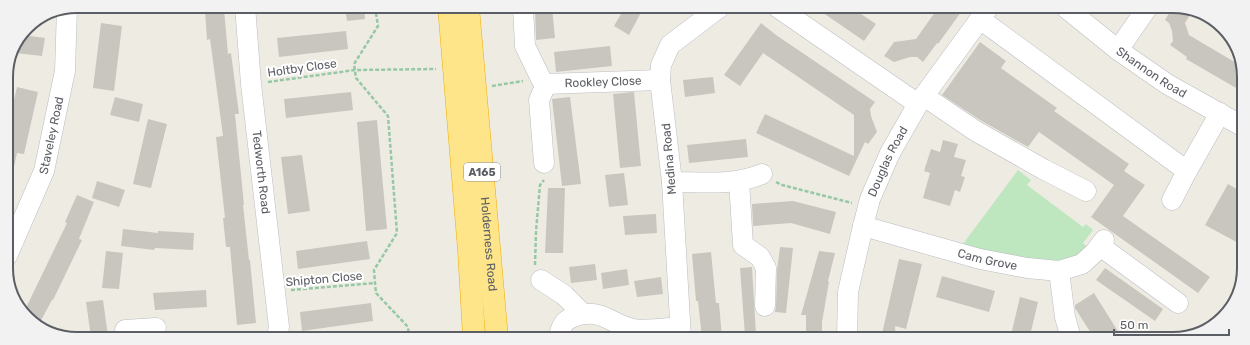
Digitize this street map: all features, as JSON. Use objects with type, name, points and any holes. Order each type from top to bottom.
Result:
[{"type":"highway","name":"Holderness Road","points":[[450,13],[469,251],[474,332]]},
{"type":"highway","name":"Holderness Road","points":[[468,13],[496,332]]},
{"type":"street","name":"Tedworth Road","points":[[246,13],[251,84],[279,327],[278,332]]},
{"type":"street","points":[[523,13],[525,46],[544,81],[539,100],[544,163]]},
{"type":"street","name":"Medina Road","points":[[681,332],[672,182],[660,80],[661,65],[670,45],[712,13]]},
{"type":"street","points":[[785,13],[921,100],[1043,169],[1086,191]]},
{"type":"street","points":[[984,13],[1187,171]]},
{"type":"street","name":"Douglas Road","points":[[847,332],[848,292],[863,226],[868,207],[890,153],[921,100],[984,13]]},
{"type":"street","name":"Shannon Road","points":[[1072,13],[1118,50],[1167,84],[1237,123]]},
{"type":"street","points":[[1118,50],[1144,13]]},
{"type":"street","name":"Staveley Road","points":[[13,238],[44,171],[65,71],[68,14]]},
{"type":"street","name":"Rookley Close","points":[[544,81],[660,80]]},
{"type":"street","points":[[1172,200],[1220,113]]},
{"type":"street","points":[[672,182],[739,181],[749,180],[762,174]]},
{"type":"street","points":[[739,181],[743,245],[760,257],[766,268],[765,306]]},
{"type":"street","name":"Cam Grove","points":[[863,226],[980,259],[1027,268],[1059,271],[1082,264],[1102,243],[1178,303]]},
{"type":"street","points":[[1059,271],[1065,317],[1069,332]]},
{"type":"street","points":[[541,280],[564,295],[582,313]]},
{"type":"street","points":[[560,332],[566,320],[582,313],[600,315],[634,329],[669,332]]},
{"type":"street","points":[[124,328],[156,328]]},
{"type":"path","points":[[376,13],[378,26],[354,64],[356,78],[388,116],[397,233],[374,270],[376,293],[408,327],[408,332]]},
{"type":"path","name":"Holtby Close","points":[[251,84],[355,70],[440,69]]},
{"type":"path","points":[[474,88],[544,81]]},
{"type":"path","points":[[541,280],[535,269],[536,232],[540,185],[547,176],[544,163]]},
{"type":"path","points":[[762,174],[766,172],[773,180],[782,185],[868,207]]},
{"type":"path","name":"Shipton Close","points":[[274,292],[375,283]]},
{"type":"green space","points":[[1018,170],[1031,180],[1027,185],[1083,227],[1086,224],[1093,230],[1083,243],[1086,246],[1086,251],[1054,266],[960,248]]},
{"type":"building","points":[[205,13],[224,13],[228,54],[231,53],[239,114],[235,114],[256,323],[237,325],[230,247],[226,247],[223,218],[225,218],[216,137],[223,136],[210,39],[207,40]]},
{"type":"building","points":[[346,13],[364,13],[365,19],[347,21]]},
{"type":"building","points":[[535,13],[553,13],[555,38],[536,40]]},
{"type":"building","points":[[622,13],[641,13],[629,35],[614,26]]},
{"type":"building","points":[[823,13],[860,13],[876,24],[864,41]]},
{"type":"building","points":[[934,13],[960,13],[923,62],[917,57],[910,57],[894,62],[884,56],[894,42],[916,39]]},
{"type":"building","points":[[1169,13],[1190,15],[1185,23],[1189,35],[1236,63],[1237,89],[1186,59],[1187,57],[1170,45],[1173,41],[1172,31],[1169,23],[1165,20]]},
{"type":"building","points":[[101,23],[122,26],[114,91],[93,88]]},
{"type":"building","points":[[761,23],[776,35],[875,102],[870,109],[877,132],[868,144],[865,142],[849,176],[756,133],[765,114],[854,156],[854,115],[763,53],[740,86],[724,75]]},
{"type":"building","points":[[346,31],[348,49],[279,57],[277,38]]},
{"type":"building","points":[[28,36],[45,38],[42,56],[18,53]]},
{"type":"building","points":[[980,42],[1006,61],[1001,68],[1057,108],[1054,111],[1129,164],[1124,171],[1145,185],[1123,216],[1210,277],[1198,293],[1091,217],[1114,185],[1039,132],[1028,147],[980,120],[942,95]]},
{"type":"building","points":[[610,46],[612,66],[556,72],[554,52]]},
{"type":"building","points":[[713,77],[715,93],[685,97],[683,80]]},
{"type":"building","points":[[17,87],[38,92],[24,154],[17,153],[13,171],[13,104]]},
{"type":"building","points":[[351,92],[353,110],[286,118],[284,99]]},
{"type":"building","points":[[634,92],[641,166],[620,168],[613,94]]},
{"type":"building","points":[[115,97],[143,104],[139,122],[110,115]]},
{"type":"building","points":[[570,97],[581,184],[562,186],[552,99]]},
{"type":"building","points":[[148,119],[167,124],[151,188],[133,184]]},
{"type":"building","points":[[377,120],[387,229],[366,231],[357,122]]},
{"type":"building","points":[[746,139],[748,157],[689,163],[687,145]]},
{"type":"building","points":[[943,140],[958,144],[954,157],[966,160],[961,176],[965,177],[960,192],[955,190],[950,206],[923,198],[930,173],[924,171],[931,149],[940,152]]},
{"type":"building","points":[[302,155],[310,211],[288,214],[281,157]]},
{"type":"building","points":[[624,173],[628,205],[609,207],[605,175]]},
{"type":"building","points":[[97,181],[125,190],[119,207],[92,198]]},
{"type":"building","points":[[1228,184],[1237,189],[1237,242],[1205,225]]},
{"type":"building","points":[[548,188],[565,188],[563,253],[545,253]]},
{"type":"building","points":[[77,195],[94,202],[79,239],[82,240],[53,300],[41,321],[26,307],[67,223],[65,222]]},
{"type":"building","points":[[793,201],[836,212],[830,234],[791,223],[753,226],[752,204]]},
{"type":"building","points":[[656,214],[657,233],[625,235],[623,216]]},
{"type":"building","points":[[123,229],[158,233],[158,231],[194,233],[193,250],[155,248],[154,250],[121,246]]},
{"type":"building","points":[[367,241],[370,259],[298,269],[296,251]]},
{"type":"building","points":[[780,247],[793,248],[786,313],[775,312]]},
{"type":"building","points":[[106,251],[123,253],[119,289],[102,288]]},
{"type":"building","points":[[819,251],[835,253],[828,281],[822,332],[806,332],[806,315],[801,315]]},
{"type":"building","points":[[711,252],[716,303],[719,303],[721,332],[701,332],[698,301],[696,301],[692,254]]},
{"type":"building","points":[[899,259],[922,264],[906,329],[895,326],[896,332],[882,332]]},
{"type":"building","points":[[595,264],[597,280],[571,283],[569,267]]},
{"type":"building","points":[[752,267],[756,332],[745,332],[740,268]]},
{"type":"building","points":[[1105,268],[1163,309],[1155,321],[1096,280]]},
{"type":"building","points":[[627,269],[629,285],[603,289],[601,273]]},
{"type":"building","points":[[942,276],[995,291],[989,312],[936,297]]},
{"type":"building","points":[[661,277],[663,294],[637,297],[634,281]]},
{"type":"building","points":[[206,290],[207,307],[155,310],[153,293]]},
{"type":"building","points":[[1094,293],[1119,332],[1090,332],[1075,308],[1075,305]]},
{"type":"building","points":[[1020,297],[1038,302],[1031,332],[1012,332]]},
{"type":"building","points":[[103,300],[107,332],[90,332],[86,302]]},
{"type":"building","points":[[371,303],[373,321],[302,331],[300,312]]}]
